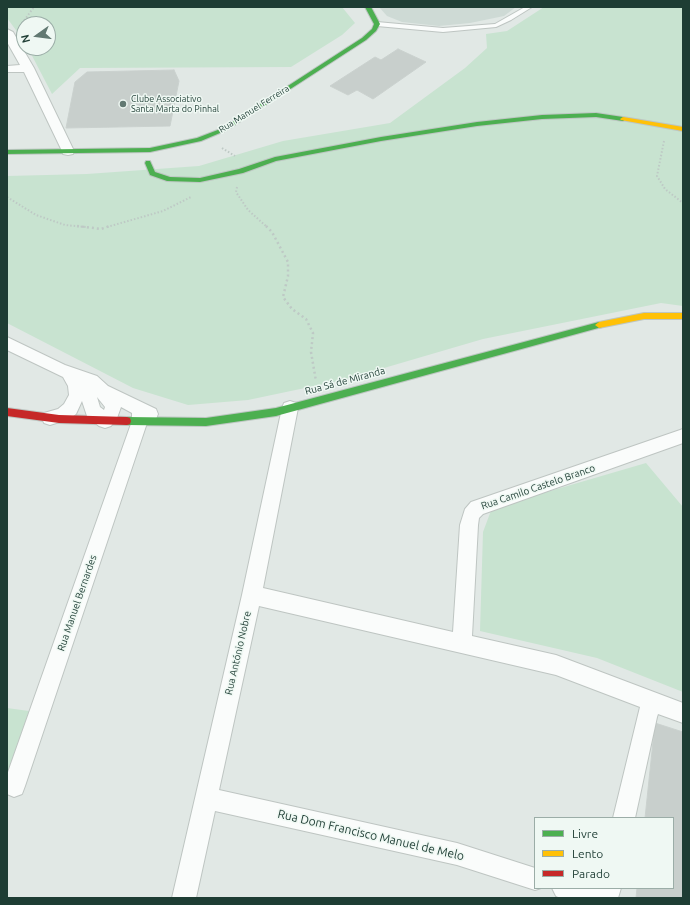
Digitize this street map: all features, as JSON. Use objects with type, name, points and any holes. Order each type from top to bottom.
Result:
[{"type":"street","points":[[368,7],[377,24]]},
{"type":"street","name":"Rua Manuel Ferreira","points":[[7,152],[150,150],[199,140],[225,129],[364,40],[374,30],[377,24]]},
{"type":"street","points":[[8,33],[28,68],[68,151]]},
{"type":"street","points":[[7,69],[28,68]]},
{"type":"street","points":[[148,163],[152,173],[169,179],[200,180],[252,168],[275,159],[381,139],[477,124],[542,117],[596,116],[667,128],[683,129]]},
{"type":"street","name":"Rua Sá de Miranda","points":[[174,421],[206,422],[290,408],[589,327],[644,316],[683,316]]},
{"type":"street","points":[[7,343],[65,373],[91,381],[102,391],[140,415]]},
{"type":"street","points":[[50,418],[63,414],[70,409],[76,395],[76,386],[65,373]]},
{"type":"street","points":[[65,373],[88,393],[94,411],[105,421]]},
{"type":"street","points":[[102,391],[113,406],[111,413],[105,421]]},
{"type":"street","name":"Rua António Nobre","points":[[184,898],[252,596],[290,408]]},
{"type":"street","points":[[7,412],[50,418],[105,421],[140,415],[174,421]]},
{"type":"street","name":"Rua Manuel Bernardes","points":[[14,786],[140,415]]},
{"type":"street","name":"Rua Camilo Castelo Branco","points":[[462,643],[469,525],[472,515],[477,508],[683,436]]},
{"type":"street","points":[[252,596],[556,665],[683,713]]},
{"type":"street","points":[[624,817],[647,715],[654,701]]},
{"type":"street","name":"Rua Dom Francisco Manuel de Melo","points":[[206,798],[457,854],[534,879]]},
{"type":"street","points":[[567,889],[594,898]]},
{"type":"lane","points":[[377,24],[443,30],[496,25],[529,7]]},
{"type":"path","points":[[8,33],[18,30],[34,7]]},
{"type":"path","points":[[667,128],[657,176],[665,189],[683,203]]},
{"type":"path","points":[[199,140],[228,151],[252,168]]},
{"type":"path","points":[[241,171],[236,192],[248,210],[272,232],[288,262],[288,276],[283,297],[292,309],[306,320],[313,333],[311,352],[319,400]]},
{"type":"path","points":[[7,197],[36,215],[65,225],[100,229],[163,211],[195,195]]},
{"type":"shaded area","points":[[379,7],[516,7],[504,16],[470,23],[439,26],[402,22],[387,16]]},
{"type":"green space","points":[[7,7],[342,7],[355,23],[342,35],[291,67],[80,68],[52,94],[32,56],[56,56],[56,16],[16,16],[16,30],[7,18]]},
{"type":"green space","points":[[544,7],[683,7],[683,306],[661,303],[483,339],[343,380],[248,400],[188,405],[133,388],[7,323],[7,176],[87,174],[199,166],[283,141],[390,123],[465,68],[487,48],[486,34],[507,31]]},
{"type":"green space","points":[[646,463],[683,507],[683,692],[597,658],[480,631],[483,532],[492,508]]},
{"type":"green space","points":[[7,708],[29,711],[7,779]]},
{"type":"building","points":[[398,49],[426,62],[373,99],[357,90],[348,95],[330,86],[375,57],[381,60]]},
{"type":"building","name":"Clube Associativo Santa Marta do Pinhal","points":[[174,70],[179,81],[170,126],[66,128],[75,82],[87,72]]},
{"type":"building","points":[[655,723],[683,732],[683,898],[636,898],[637,889],[674,889],[674,817],[645,817]]},
{"type":"traffic: fast","points":[[7,152],[150,150],[199,140],[225,129],[364,39],[374,30],[377,24],[368,7]]},
{"type":"traffic: fast","points":[[148,163],[152,173],[169,179],[200,180],[241,171],[275,159],[381,139],[477,124],[542,117],[596,115],[623,119]]},
{"type":"traffic: fast","points":[[127,421],[206,422],[276,412],[599,325]]},
{"type":"traffic: slow","points":[[623,119],[683,129]]},
{"type":"traffic: slow","points":[[599,325],[644,316],[683,316]]},
{"type":"traffic: jam","points":[[7,412],[59,419],[127,421]]},
{"type":"place","name":"Clube Associativo Santa Marta do Pinhal","points":[[123,104]]}]
